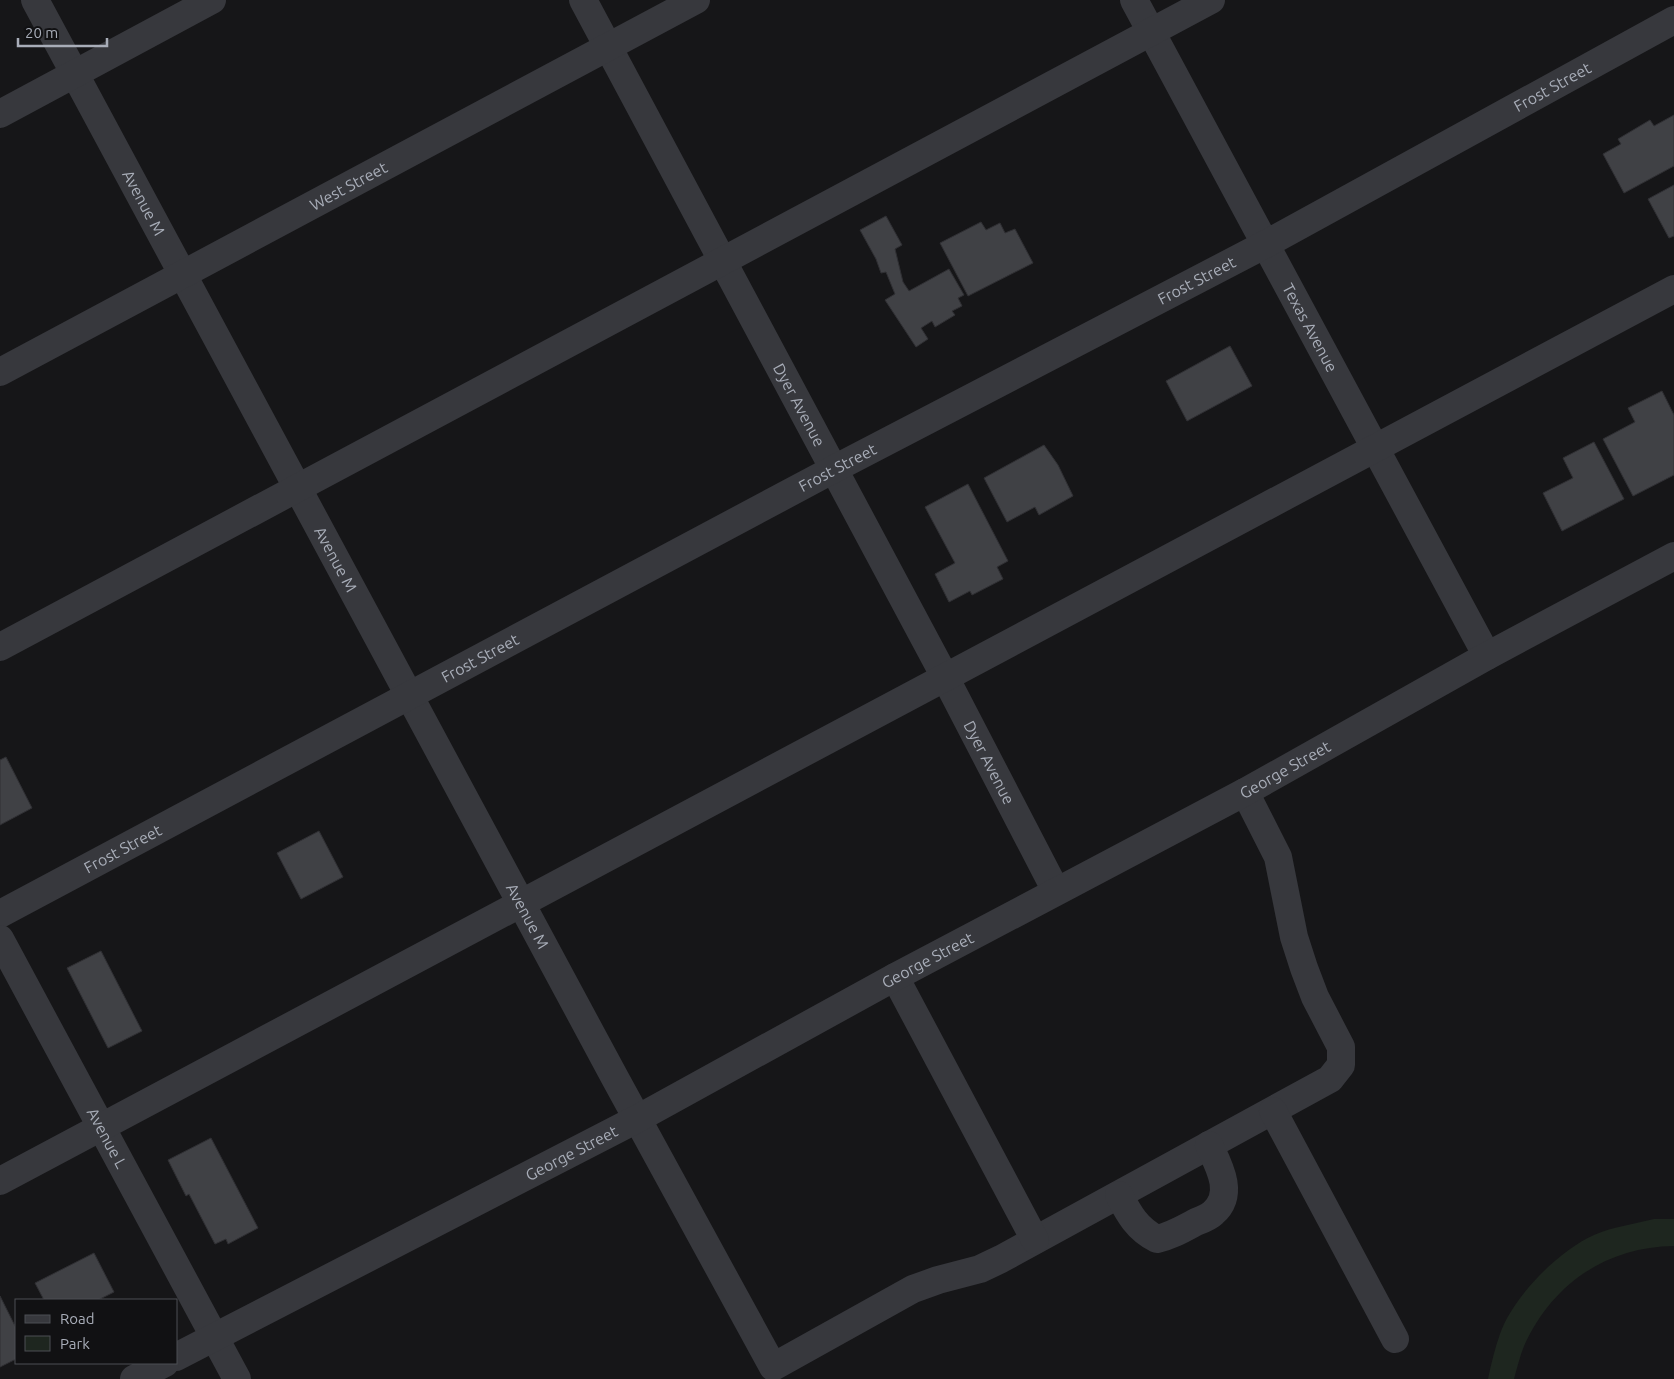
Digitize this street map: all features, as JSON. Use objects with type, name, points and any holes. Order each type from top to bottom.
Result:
[{"type":"street","name":"Avenue M","points":[[35,0],[774,1375]]},
{"type":"street","points":[[0,114],[212,0]]},
{"type":"street","name":"Dyer Avenue","points":[[583,0],[945,677],[1056,891]]},
{"type":"street","name":"West Street","points":[[0,372],[696,0]]},
{"type":"street","name":"Texas Avenue","points":[[1134,0],[1487,656]]},
{"type":"street","points":[[0,648],[1211,0]]},
{"type":"street","name":"Frost Street","points":[[0,914],[834,469],[1266,244],[1674,20]]},
{"type":"street","points":[[0,1181],[1674,289]]},
{"type":"street","name":"George Street","points":[[178,1355],[637,1119],[895,977],[1245,792],[1487,656],[1674,556]]},
{"type":"street","points":[[774,1375],[913,1289],[980,1269],[1330,1079],[1341,1065],[1341,1047],[1315,997],[1304,968],[1294,937],[1278,857],[1245,792]]},
{"type":"street","name":"Avenue L","points":[[0,939],[237,1379]]},
{"type":"street","points":[[895,977],[1035,1240]]},
{"type":"street","points":[[1273,1111],[1395,1339]]},
{"type":"street","points":[[1119,1195],[1130,1216],[1145,1233],[1157,1239],[1170,1236],[1213,1213],[1222,1201],[1225,1184],[1221,1169],[1209,1146]]},
{"type":"street","points":[[134,1379],[163,1364]]},
{"type":"green space","points":[[1654,1219],[1674,1219],[1674,1246],[1649,1248],[1626,1253],[1584,1273],[1566,1287],[1550,1304],[1536,1324],[1524,1346],[1514,1379],[1488,1379],[1496,1345],[1506,1320],[1515,1305],[1538,1277],[1566,1252],[1594,1235]]},
{"type":"building","points":[[1674,115],[1674,166],[1624,193],[1603,154],[1621,144],[1618,139],[1650,120],[1654,126]]},
{"type":"building","points":[[1674,185],[1674,236],[1669,238],[1648,199]]},
{"type":"building","points":[[886,216],[902,245],[895,249],[903,282],[909,291],[949,269],[964,295],[958,298],[962,306],[952,311],[955,315],[935,327],[932,321],[921,328],[928,339],[916,347],[885,300],[895,294],[886,272],[881,273],[876,259],[860,230]]},
{"type":"building","points":[[981,222],[986,230],[1000,223],[1005,233],[1015,229],[1033,263],[968,296],[940,243]]},
{"type":"building","points":[[1230,346],[1252,386],[1187,421],[1166,381]]},
{"type":"building","points":[[1662,391],[1674,415],[1674,475],[1633,496],[1603,439],[1635,422],[1628,408]]},
{"type":"building","points":[[1594,442],[1624,499],[1562,531],[1543,493],[1573,478],[1563,458]]},
{"type":"building","points":[[1044,445],[1058,465],[1073,496],[1039,515],[1035,507],[1007,522],[984,478]]},
{"type":"building","points":[[968,484],[1008,561],[997,567],[1003,579],[972,595],[970,591],[949,602],[935,574],[955,563],[925,507]]},
{"type":"building","points":[[6,757],[32,808],[0,825],[0,760]]},
{"type":"building","points":[[319,831],[343,877],[301,899],[277,853]]},
{"type":"building","points":[[101,951],[142,1031],[108,1048],[67,968]]},
{"type":"building","points":[[211,1138],[258,1228],[228,1244],[226,1239],[215,1244],[189,1194],[186,1196],[168,1160]]},
{"type":"building","points":[[94,1253],[114,1292],[100,1299],[43,1299],[35,1283]]},
{"type":"building","points":[[0,1296],[15,1326],[15,1360],[0,1367]]}]
